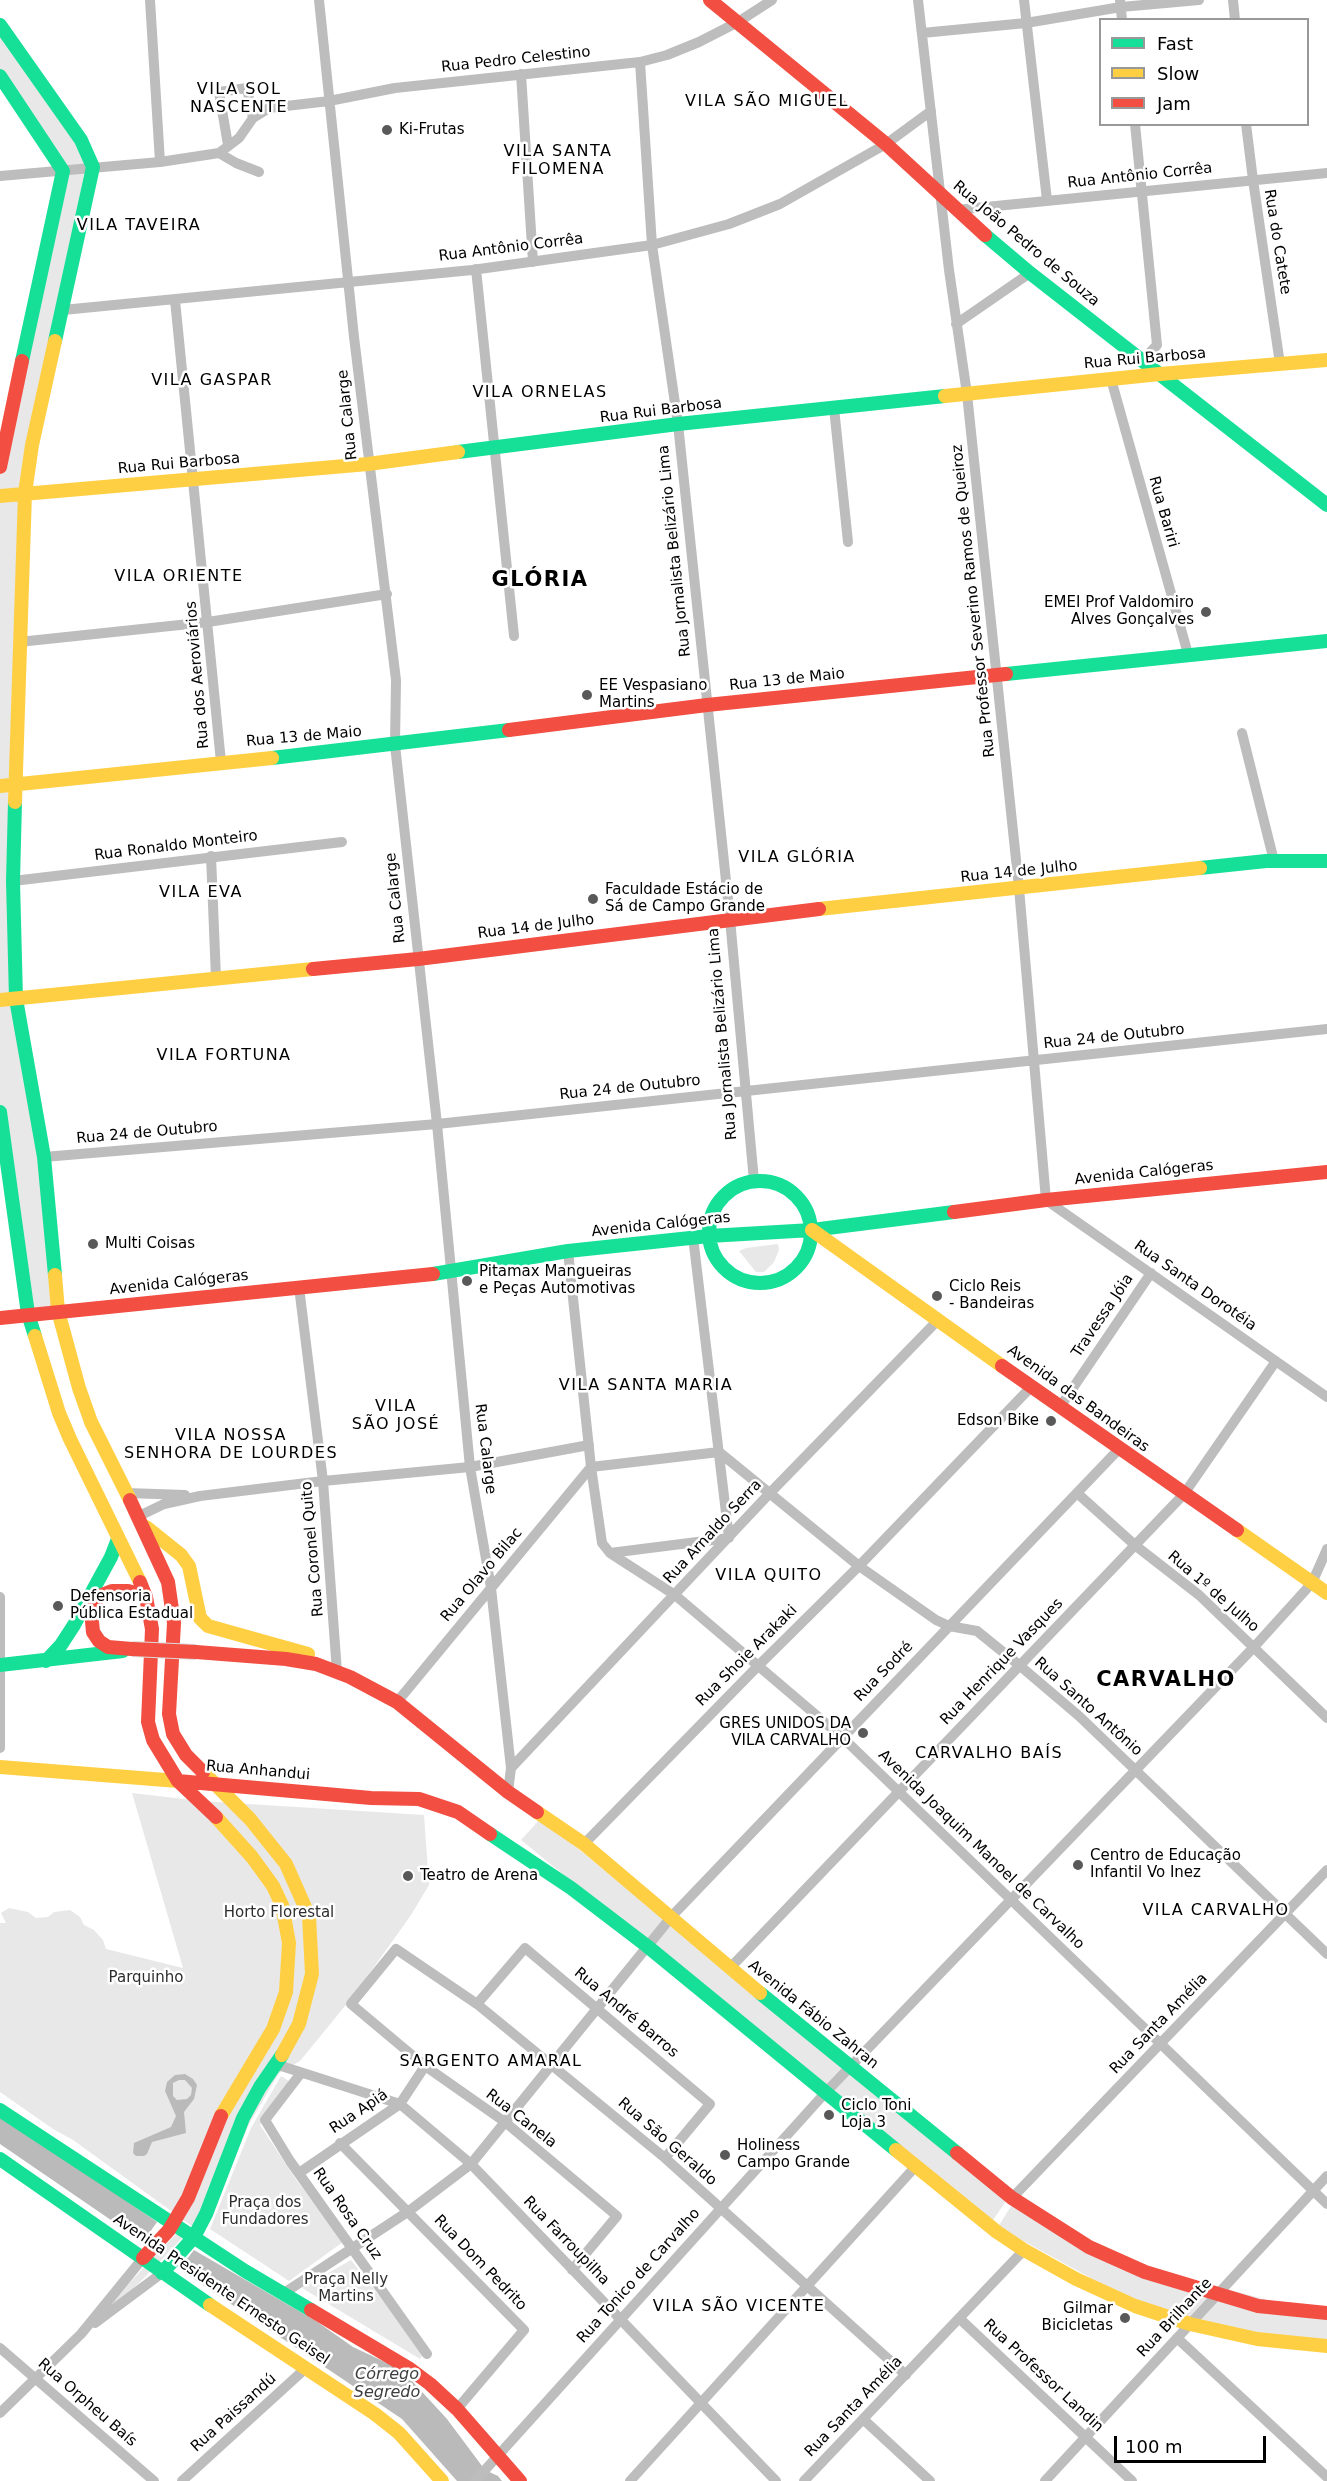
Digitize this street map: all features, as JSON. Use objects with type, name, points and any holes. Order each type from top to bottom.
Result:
[{"type":"main road","name":"Rua João Pedro de Souza","points":[[710,0],[886,144],[956,210],[1030,273],[1327,505]]},
{"type":"main road","points":[[0,25],[81,140],[93,167],[32,445],[25,493],[19,642],[13,881],[16,999],[44,1157],[58,1311],[79,1388],[91,1422],[168,1582],[174,1623],[169,1714],[173,1734],[186,1755],[250,1819],[286,1864],[309,1916],[312,1974],[299,2024],[291,2042],[243,2118],[206,2214],[191,2241],[166,2268]]},
{"type":"main road","points":[[0,76],[63,171],[0,467]]},
{"type":"main road","name":"Rua Rui Barbosa","points":[[0,496],[368,464],[678,424],[1111,378],[1327,360]]},
{"type":"main road","name":"Rua 13 de Maio","points":[[0,786],[395,745],[708,705],[1327,641]]},
{"type":"main road","name":"Rua 14 de Julho","points":[[0,1000],[418,959],[730,919],[1274,861],[1327,861]]},
{"type":"main road","points":[[0,1112],[28,1314],[59,1413],[118,1539],[135,1568],[146,1597],[152,1629],[148,1722],[153,1740],[178,1781],[220,1820],[273,1886],[282,1905],[289,1943],[286,1992],[273,2029],[224,2110],[188,2198],[171,2226],[148,2254]]},
{"type":"main road","name":"Avenida Calógeras","points":[[0,1318],[450,1272],[568,1251],[693,1237],[812,1230],[1046,1200],[1327,1172]]},
{"type":"main road","points":[[753,1181],[770,1181],[786,1188],[799,1198],[808,1213],[812,1230],[810,1246],[804,1260],[793,1272],[779,1281],[763,1284],[747,1282],[726,1271],[712,1252],[709,1236],[710,1220],[721,1200],[739,1185],[753,1181]]},
{"type":"main road","name":"Avenida das Bandeiras","points":[[812,1230],[1119,1449],[1327,1593]]},
{"type":"main road","points":[[140,1520],[182,1555],[189,1566],[200,1618],[208,1626],[313,1655],[337,1669]]},
{"type":"main road","points":[[46,1661],[75,1625],[118,1539]]},
{"type":"main road","points":[[146,1597],[128,1591],[112,1591],[102,1595],[94,1602],[91,1611],[93,1632],[99,1641],[108,1647],[286,1659],[337,1669]]},
{"type":"main road","points":[[1,1665],[132,1649]]},
{"type":"main road","name":"Avenida Fábio Zahran","points":[[337,1669],[397,1702],[508,1792],[584,1844],[672,1916],[730,1968],[1012,2198],[1089,2247],[1145,2272],[1258,2306],[1327,2313]]},
{"type":"main road","name":"Rua Anhandui","points":[[0,1767],[430,1801],[458,1812],[503,1841],[647,1946]]},
{"type":"main road","points":[[647,1946],[997,2232],[1051,2266],[1135,2306],[1190,2324],[1257,2339],[1327,2346]]},
{"type":"main road","name":"Avenida Presidente Ernesto Geisel","points":[[0,2110],[191,2241],[284,2293],[410,2369],[457,2409],[495,2458],[519,2481]]},
{"type":"main road","name":"Avenida Presidente Ernesto Geisel","points":[[0,2159],[148,2254],[399,2433],[442,2481]]},
{"type":"street","points":[[150,0],[160,162]]},
{"type":"street","name":"Rua Calarge","points":[[319,0],[368,464],[387,594],[396,680],[395,745],[437,1124],[471,1467],[491,1588],[511,1768],[508,1792]]},
{"type":"street","name":"Rua Pedro Celestino","points":[[219,153],[239,138],[253,118],[269,108],[329,101],[395,88],[640,62],[689,46],[738,22],[772,0]]},
{"type":"street","name":"Rua Professor Severino Ramos de Queiroz","points":[[918,0],[956,324],[968,394],[1019,888],[1046,1200]]},
{"type":"street","points":[[1024,0],[1047,200]]},
{"type":"street","points":[[922,33],[1026,23],[1121,4],[1199,0]]},
{"type":"street","points":[[1233,0],[1235,18]]},
{"type":"street","name":"Rua Jornalista Belizário Lima","points":[[640,62],[652,245],[678,424],[730,919],[753,1181]]},
{"type":"street","points":[[521,74],[533,262]]},
{"type":"street","points":[[228,145],[219,92],[247,88],[253,118]]},
{"type":"street","name":"Rua Antônio Corrêa","points":[[63,310],[476,269],[652,245],[729,224],[780,204],[886,144],[931,111]]},
{"type":"street","points":[[1134,126],[1157,345],[1143,360]]},
{"type":"street","name":"Rua do Catete","points":[[1246,126],[1252,180],[1280,364]]},
{"type":"street","points":[[0,176],[160,162],[219,153],[236,164],[259,172]]},
{"type":"street","name":"Rua Antônio Corrêa","points":[[956,210],[1327,173]]},
{"type":"street","points":[[476,269],[514,636]]},
{"type":"street","points":[[956,324],[1030,273]]},
{"type":"street","name":"Rua dos Aeroviários","points":[[174,300],[221,762]]},
{"type":"street","name":"Rua Bariri","points":[[1111,378],[1188,654]]},
{"type":"street","points":[[834,408],[848,542]]},
{"type":"street","points":[[19,642],[208,622],[387,594]]},
{"type":"street","points":[[1242,733],[1274,861]]},
{"type":"street","name":"Rua Ronaldo Monteiro","points":[[13,881],[210,856],[342,843]]},
{"type":"street","points":[[210,856],[216,978]]},
{"type":"street","name":"Rua 24 de Outubro","points":[[44,1157],[437,1124],[1327,1029]]},
{"type":"street","name":"Rua Santa Dorotéia","points":[[1046,1200],[1327,1397]]},
{"type":"street","points":[[568,1251],[599,1534],[602,1543],[610,1553],[729,1538],[693,1237]]},
{"type":"street","name":"Travessa Jóia","points":[[1060,1407],[1150,1273]]},
{"type":"street","name":"Rua Coronel Quito","points":[[299,1287],[323,1481],[337,1669]]},
{"type":"street","name":"Rua Arnaldo Serra","points":[[511,1768],[769,1494],[939,1319]]},
{"type":"street","name":"Rua Henrique Vasques","points":[[730,1968],[1184,1494],[1276,1361]]},
{"type":"street","name":"Rua Shoie Arakaki","points":[[584,1844],[859,1566],[1032,1386]]},
{"type":"street","points":[[140,1520],[158,1506],[200,1496],[323,1481],[471,1467],[589,1445]]},
{"type":"street","name":"Rua Sodré","points":[[284,2293],[409,2211],[471,2164],[672,1916],[1119,1449]]},
{"type":"street","points":[[591,1467],[719,1452]]},
{"type":"street","name":"Rua Santo Antônio","points":[[719,1452],[859,1566],[936,1620],[949,1626],[977,1631],[1019,1665],[1079,1716],[1327,1954]]},
{"type":"street","name":"Rua Olavo Bilac","points":[[397,1702],[591,1467]]},
{"type":"street","points":[[126,1493],[200,1496]]},
{"type":"street","name":"Rua 1º de Julho","points":[[1077,1493],[1136,1546],[1198,1595],[1327,1718]]},
{"type":"street","name":"Rua Tonico de Carvalho","points":[[476,2481],[850,2066],[1254,1647],[1312,1583],[1327,1549]]},
{"type":"street","name":"Avenida Joaquim Manoel de Carvalho","points":[[610,1553],[675,1595],[843,1738],[1327,2204]]},
{"type":"street","points":[[0,1598],[0,1748]]},
{"type":"street","name":"Rua Santa Amélia","points":[[1012,2198],[1327,1870]]},
{"type":"street","name":"Rua André Barros","points":[[477,2004],[525,1948],[710,2104],[665,2158]]},
{"type":"street","name":"Rua Canela","points":[[396,1949],[351,2004],[425,2067],[505,2122],[617,2216],[572,2270]]},
{"type":"street","name":"Rua São Geraldo","points":[[396,1949],[477,2004],[665,2158],[906,2374]]},
{"type":"street","name":"Rua Farroupilha","points":[[275,2064],[400,2104],[471,2164],[776,2481]]},
{"type":"street","name":"Rua Apiá","points":[[299,2173],[400,2104],[425,2067]]},
{"type":"street","name":"Rua Rosa Cruz","points":[[301,2073],[265,2120],[299,2173],[427,2354]]},
{"type":"street","name":"Rua Dom Pedrito","points":[[340,2143],[524,2330],[457,2409]]},
{"type":"street","points":[[630,2481],[916,2166]]},
{"type":"street","name":"Rua Brilhante","points":[[1045,2481],[1327,2176]]},
{"type":"street","name":"Rua Santa Amélia","points":[[804,2481],[1024,2250]]},
{"type":"street","points":[[81,2334],[148,2254]]},
{"type":"street","points":[[0,2414],[81,2334],[166,2268]]},
{"type":"street","name":"Rua Professor Landin","points":[[959,2318],[1132,2481]]},
{"type":"street","points":[[1177,2338],[1327,2477]]},
{"type":"street","name":"Rua Orpheu Baís","points":[[0,2348],[154,2481]]},
{"type":"street","name":"Rua Paissandú","points":[[182,2481],[306,2368]]},
{"type":"street","points":[[864,2419],[930,2481]]},
{"type":"green space","points":[[0,25],[88,153],[32,445],[14,970],[58,1311],[28,1314],[0,1112],[0,467],[63,171],[0,76]]},
{"type":"green space","points":[[778,1244],[779,1250],[774,1262],[764,1272],[756,1272],[739,1251],[746,1248]]},
{"type":"green space","name":"Horto Florestal","points":[[132,1793],[201,1801],[424,1815],[429,1885],[411,1915],[354,1995],[300,2061],[279,2073],[249,2124],[203,2234],[73,2140],[0,2092],[0,1923],[6,1923],[1,1913],[9,1908],[28,1912],[36,1918],[70,1910],[80,1917],[84,1925],[94,1930],[103,1940],[106,1949],[183,1968]]},
{"type":"green space","points":[[541,1818],[1006,2201],[991,2223],[521,1840]]},
{"type":"green space","name":"Praça dos Fundadores","points":[[281,2076],[289,2081],[260,2125],[295,2178],[343,2242],[289,2281],[210,2229],[251,2128]]},
{"type":"green space","points":[[1013,2203],[1094,2253],[1327,2316],[1327,2343],[1284,2340],[1140,2305],[998,2227]]},
{"type":"green space","points":[[178,2232],[183,2237],[145,2277],[116,2306],[111,2302]]},
{"type":"green space","name":"Praça Nelly Martins","points":[[351,2260],[424,2353],[420,2359],[302,2288]]},
{"type":"water","points":[[185,2074],[197,2085],[194,2099],[184,2112],[186,2133],[152,2142],[147,2154],[136,2156],[133,2153],[134,2143],[171,2127],[176,2116],[165,2091],[167,2082],[175,2075]],"holes":[[[185,2080],[192,2088],[191,2095],[187,2099],[177,2100],[173,2096],[173,2083]]]},
{"type":"water","points":[[0,2114],[157,2222],[143,2242],[0,2144]]},
{"type":"water","name":"Córrego Segredo","points":[[194,2250],[316,2321],[353,2347],[402,2370],[447,2419],[485,2470],[498,2476],[502,2481],[457,2481],[402,2419],[179,2269]]},
{"type":"traffic: fast","points":[[0,25],[81,140],[93,167],[55,341]]},
{"type":"traffic: fast","points":[[0,76],[63,171],[22,361]]},
{"type":"traffic: fast","points":[[985,235],[1030,273],[1327,505]]},
{"type":"traffic: fast","points":[[458,452],[678,424],[945,396]]},
{"type":"traffic: fast","points":[[1006,674],[1327,641]]},
{"type":"traffic: fast","points":[[272,758],[509,730]]},
{"type":"traffic: fast","points":[[15,802],[13,881],[16,999],[44,1157],[55,1275]]},
{"type":"traffic: fast","points":[[1200,868],[1266,861],[1327,861]]},
{"type":"traffic: fast","points":[[0,1112],[28,1314],[35,1336]]},
{"type":"traffic: fast","points":[[760,1181],[789,1189],[803,1203],[811,1232],[803,1261],[789,1275],[760,1283],[731,1275],[717,1261],[709,1232],[717,1203],[731,1189],[760,1181]]},
{"type":"traffic: fast","points":[[433,1274],[568,1251],[709,1236],[812,1230],[954,1212]]},
{"type":"traffic: fast","points":[[46,1661],[61,1645],[74,1625],[111,1557],[118,1539]]},
{"type":"traffic: fast","points":[[0,1665],[123,1651]]},
{"type":"traffic: fast","points":[[490,1834],[571,1888],[647,1946],[896,2150]]},
{"type":"traffic: fast","points":[[760,1993],[957,2153]]},
{"type":"traffic: fast","points":[[162,2273],[194,2237],[206,2214],[243,2118],[260,2087],[282,2055]]},
{"type":"traffic: fast","points":[[0,2110],[245,2271],[311,2310]]},
{"type":"traffic: fast","points":[[0,2159],[210,2305]]},
{"type":"traffic: slow","points":[[15,802],[25,493],[32,445],[55,341]]},
{"type":"traffic: slow","points":[[945,396],[1327,360]]},
{"type":"traffic: slow","points":[[0,496],[368,464],[458,452]]},
{"type":"traffic: slow","points":[[0,786],[272,758]]},
{"type":"traffic: slow","points":[[819,909],[1200,868]]},
{"type":"traffic: slow","points":[[0,1000],[313,969]]},
{"type":"traffic: slow","points":[[812,1230],[1002,1366]]},
{"type":"traffic: slow","points":[[55,1275],[58,1311],[79,1388],[91,1422],[130,1500]]},
{"type":"traffic: slow","points":[[35,1336],[59,1413],[70,1439],[140,1582]]},
{"type":"traffic: slow","points":[[146,1527],[181,1555],[189,1566],[200,1618],[208,1626],[308,1654]]},
{"type":"traffic: slow","points":[[1237,1530],[1327,1593]]},
{"type":"traffic: slow","points":[[0,1767],[178,1781]]},
{"type":"traffic: slow","points":[[203,1772],[250,1819],[286,1864],[309,1916],[312,1974],[299,2024],[282,2055]]},
{"type":"traffic: slow","points":[[537,1812],[584,1844],[760,1993]]},
{"type":"traffic: slow","points":[[216,1817],[252,1857],[273,1886],[282,1905],[289,1943],[286,1992],[273,2029],[221,2116]]},
{"type":"traffic: slow","points":[[896,2150],[997,2232],[1024,2250],[1076,2279],[1135,2306],[1190,2324],[1257,2339],[1327,2346]]},
{"type":"traffic: slow","points":[[210,2305],[375,2414],[399,2433],[442,2481]]},
{"type":"traffic: jam","points":[[710,0],[886,144],[985,235]]},
{"type":"traffic: jam","points":[[0,467],[22,361]]},
{"type":"traffic: jam","points":[[509,730],[707,705],[1006,674]]},
{"type":"traffic: jam","points":[[313,969],[418,959],[819,909]]},
{"type":"traffic: jam","points":[[954,1212],[1046,1200],[1327,1172]]},
{"type":"traffic: jam","points":[[0,1318],[433,1274]]},
{"type":"traffic: jam","points":[[1002,1366],[1237,1530]]},
{"type":"traffic: jam","points":[[130,1500],[168,1582],[174,1623],[169,1714],[173,1734],[186,1755],[203,1772]]},
{"type":"traffic: jam","points":[[140,1582],[146,1597],[152,1629],[148,1722],[153,1740],[178,1781],[216,1817]]},
{"type":"traffic: jam","points":[[132,1649],[108,1647],[99,1641],[93,1632],[91,1611],[94,1602],[102,1595],[112,1591],[128,1591],[146,1597]]},
{"type":"traffic: jam","points":[[132,1649],[196,1652]]},
{"type":"traffic: jam","points":[[196,1652],[286,1659],[316,1664],[350,1677],[397,1702],[508,1792],[537,1812]]},
{"type":"traffic: jam","points":[[178,1781],[371,1798],[419,1799],[458,1812],[490,1834]]},
{"type":"traffic: jam","points":[[143,2258],[169,2230],[188,2198],[221,2116]]},
{"type":"traffic: jam","points":[[957,2153],[1012,2198],[1089,2247],[1145,2272],[1258,2306],[1327,2313]]},
{"type":"traffic: jam","points":[[311,2310],[410,2369],[430,2384],[457,2409],[520,2481]]},
{"type":"place","name":"Ki-Frutas","points":[[387,130]]},
{"type":"place","name":"EMEI Prof Valdomiro Alves Gonçalves","points":[[1206,612]]},
{"type":"place","name":"EE Vespasiano Martins","points":[[587,695]]},
{"type":"place","name":"Faculdade Estácio de Sá de Campo Grande","points":[[593,899]]},
{"type":"place","name":"Multi Coisas","points":[[93,1244]]},
{"type":"place","name":"Pitamax Mangueiras e Peças Automotivas","points":[[467,1281]]},
{"type":"place","name":"Ciclo Reis - Bandeiras","points":[[937,1296]]},
{"type":"place","name":"Edson Bike","points":[[1051,1421]]},
{"type":"place","name":"Defensoria Pública Estadual","points":[[58,1606]]},
{"type":"place","name":"GRES UNIDOS DA VILA CARVALHO","points":[[863,1733]]},
{"type":"place","name":"Centro de Educação Infantil Vo Inez","points":[[1078,1865]]},
{"type":"place","name":"Teatro de Arena","points":[[408,1876]]},
{"type":"place","name":"Ciclo Toni Loja 3","points":[[829,2115]]},
{"type":"place","name":"Holiness Campo Grande","points":[[725,2155]]},
{"type":"place","name":"Gilmar Bicicletas","points":[[1125,2318]]},
{"type":"district","name":"VILA SOL NASCENTE","points":[[239,99]]},
{"type":"district","name":"VILA SÃO MIGUEL","points":[[767,102]]},
{"type":"district","name":"VILA SANTA FILOMENA","points":[[558,161]]},
{"type":"district","name":"VILA TAVEIRA","points":[[139,226]]},
{"type":"district","name":"VILA GASPAR","points":[[212,381]]},
{"type":"district","name":"VILA ORNELAS","points":[[540,393]]},
{"type":"district","name":"VILA ORIENTE","points":[[179,577]]},
{"type":"district","name":"GLÓRIA","points":[[540,581]]},
{"type":"district","name":"VILA GLÓRIA","points":[[797,858]]},
{"type":"district","name":"VILA EVA","points":[[201,893]]},
{"type":"district","name":"VILA FORTUNA","points":[[224,1056]]},
{"type":"district","name":"VILA SANTA MARIA","points":[[646,1386]]},
{"type":"district","name":"VILA SÃO JOSÉ","points":[[396,1416]]},
{"type":"district","name":"VILA NOSSA SENHORA DE LOURDES","points":[[231,1445]]},
{"type":"district","name":"VILA QUITO","points":[[769,1576]]},
{"type":"district","name":"CARVALHO","points":[[1166,1681]]},
{"type":"district","name":"CARVALHO BAÍS","points":[[989,1754]]},
{"type":"district","name":"VILA CARVALHO","points":[[1216,1911]]},
{"type":"district","name":"SARGENTO AMARAL","points":[[491,2062]]},
{"type":"district","name":"VILA SÃO VICENTE","points":[[739,2307]]},
{"type":"park label","name":"Parquinho","points":[[146,1978]]}]
